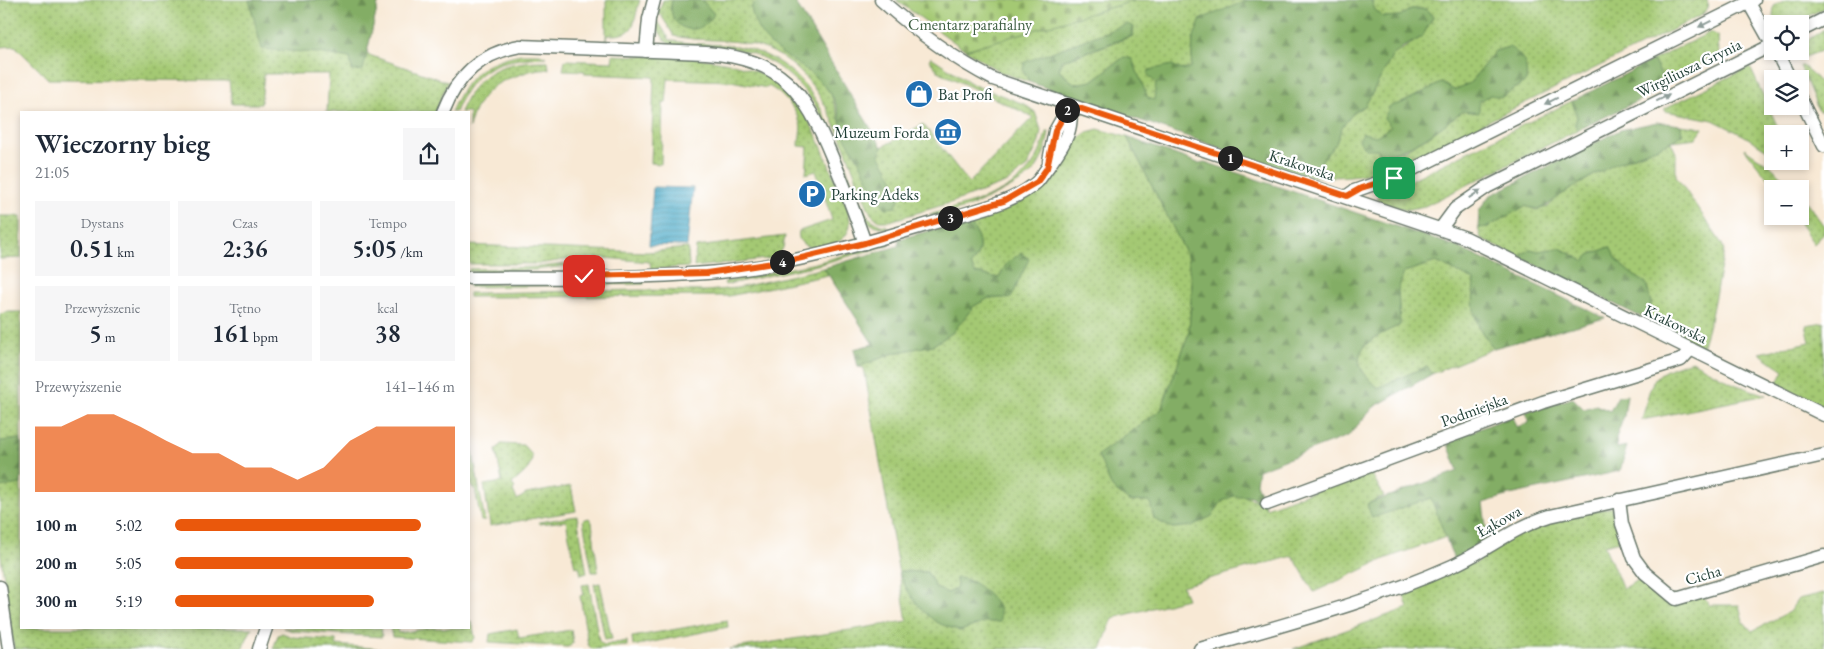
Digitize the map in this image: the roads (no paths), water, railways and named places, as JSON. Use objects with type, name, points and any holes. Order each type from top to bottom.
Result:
[{"type":"street","points":[[646,51],[649,18],[654,0]]},
{"type":"street","name":"Krakowska","points":[[881,0],[962,63],[993,79],[1347,196],[1466,238],[1824,415]]},
{"type":"street","points":[[1752,1],[1764,27]]},
{"type":"street","name":"Wirgiliusza Grynia","points":[[1347,196],[1354,191],[1403,174],[1752,1]]},
{"type":"street","points":[[1809,26],[1824,19]]},
{"type":"street","points":[[443,111],[455,86],[469,68],[485,57],[506,49],[541,46],[715,54],[741,58],[766,67],[790,84],[811,111],[843,183],[865,243]]},
{"type":"street","name":"Wirgiliusza Grynia","points":[[1441,228],[1448,216],[1476,193],[1764,48]]},
{"type":"street","points":[[470,278],[707,273],[793,260],[865,243],[1004,201],[1037,182],[1068,134],[1072,121],[1070,105]]},
{"type":"street","points":[[1808,115],[1824,146]]},
{"type":"street","name":"Podmiejska","points":[[1267,504],[1544,402],[1681,360],[1691,349]]},
{"type":"street","name":"Łąkowa","points":[[1200,649],[1417,580],[1454,566],[1532,522],[1619,500],[1824,454]]},
{"type":"street","name":"Cicha","points":[[1619,500],[1622,524],[1634,558],[1645,573],[1657,581],[1666,593],[1676,599],[1824,556]]},
{"type":"street","points":[[0,587],[9,649]]},
{"type":"street","points":[[259,649],[266,629]]},
{"type":"water","points":[[653,187],[693,188],[687,246],[649,245]]},
{"type":"place","name":"Bat Profi","points":[[919,94]]},
{"type":"place","name":"Muzeum Forda","points":[[948,132]]},
{"type":"place","name":"Parking Adeks","points":[[812,194]]},
{"type":"park label","name":"Cmentarz parafialny","points":[[970,24]]}]
